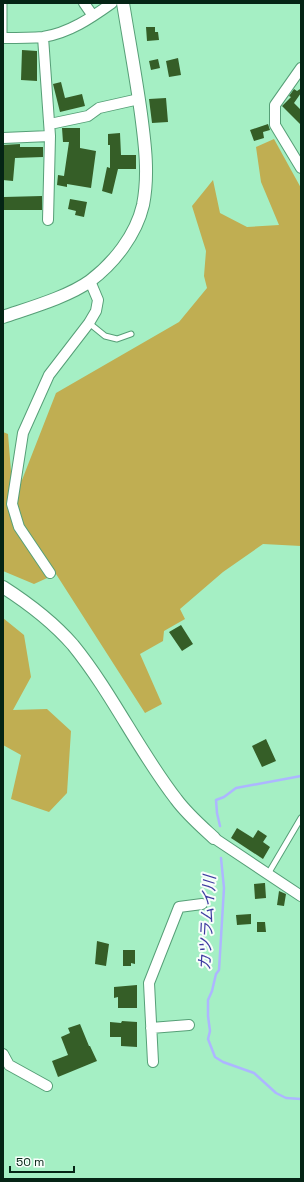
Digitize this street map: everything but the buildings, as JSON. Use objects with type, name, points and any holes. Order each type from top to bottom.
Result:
[{"type":"street","points":[[84,3],[93,16]]},
{"type":"street","points":[[4,38],[43,37],[58,33],[75,26],[112,3]]},
{"type":"street","points":[[3,317],[63,295],[90,281],[122,251],[133,232],[143,206],[146,178],[146,151],[123,3]]},
{"type":"street","points":[[43,37],[50,124],[48,220]]},
{"type":"street","points":[[301,68],[275,105],[275,125],[301,167]]},
{"type":"street","points":[[50,124],[88,116],[99,108],[139,99]]},
{"type":"street","points":[[3,138],[50,136]]},
{"type":"street","points":[[50,573],[18,527],[12,504],[23,433],[49,375],[89,324],[96,311],[98,300],[90,281]]},
{"type":"street","points":[[3,587],[23,600],[56,627],[72,645],[100,683],[142,752],[176,800],[194,820],[214,838],[301,896]]},
{"type":"street","points":[[154,1062],[148,983],[179,907],[202,904]]},
{"type":"street","points":[[151,1028],[189,1025]]},
{"type":"street","points":[[3,1054],[9,1065],[47,1086]]},
{"type":"lane","points":[[4,3],[4,38]]},
{"type":"lane","points":[[89,324],[105,336],[117,339],[131,334]]},
{"type":"lane","points":[[268,874],[301,818]]},
{"type":"shaded area","points":[[274,139],[301,188],[301,546],[263,544],[223,572],[180,609],[185,619],[164,631],[163,641],[140,654],[162,704],[145,713],[56,574],[34,584],[3,571],[3,432],[8,434],[11,471],[22,480],[56,393],[179,322],[207,288],[204,276],[206,251],[192,206],[213,180],[220,213],[247,227],[279,225],[261,182],[256,147]]},
{"type":"shaded area","points":[[3,618],[24,635],[31,677],[13,710],[47,709],[71,731],[67,793],[49,812],[11,799],[21,755],[3,745]]},
{"type":"waterway","name":"カツラムイ川","points":[[220,826],[216,800],[224,797],[236,788],[301,776]]},
{"type":"waterway","name":"カツラムイ川","points":[[221,858],[224,888],[219,970],[216,974],[208,1000],[210,1031],[208,1039],[215,1057],[223,1062],[254,1073],[276,1093],[286,1098],[301,1099]]}]
